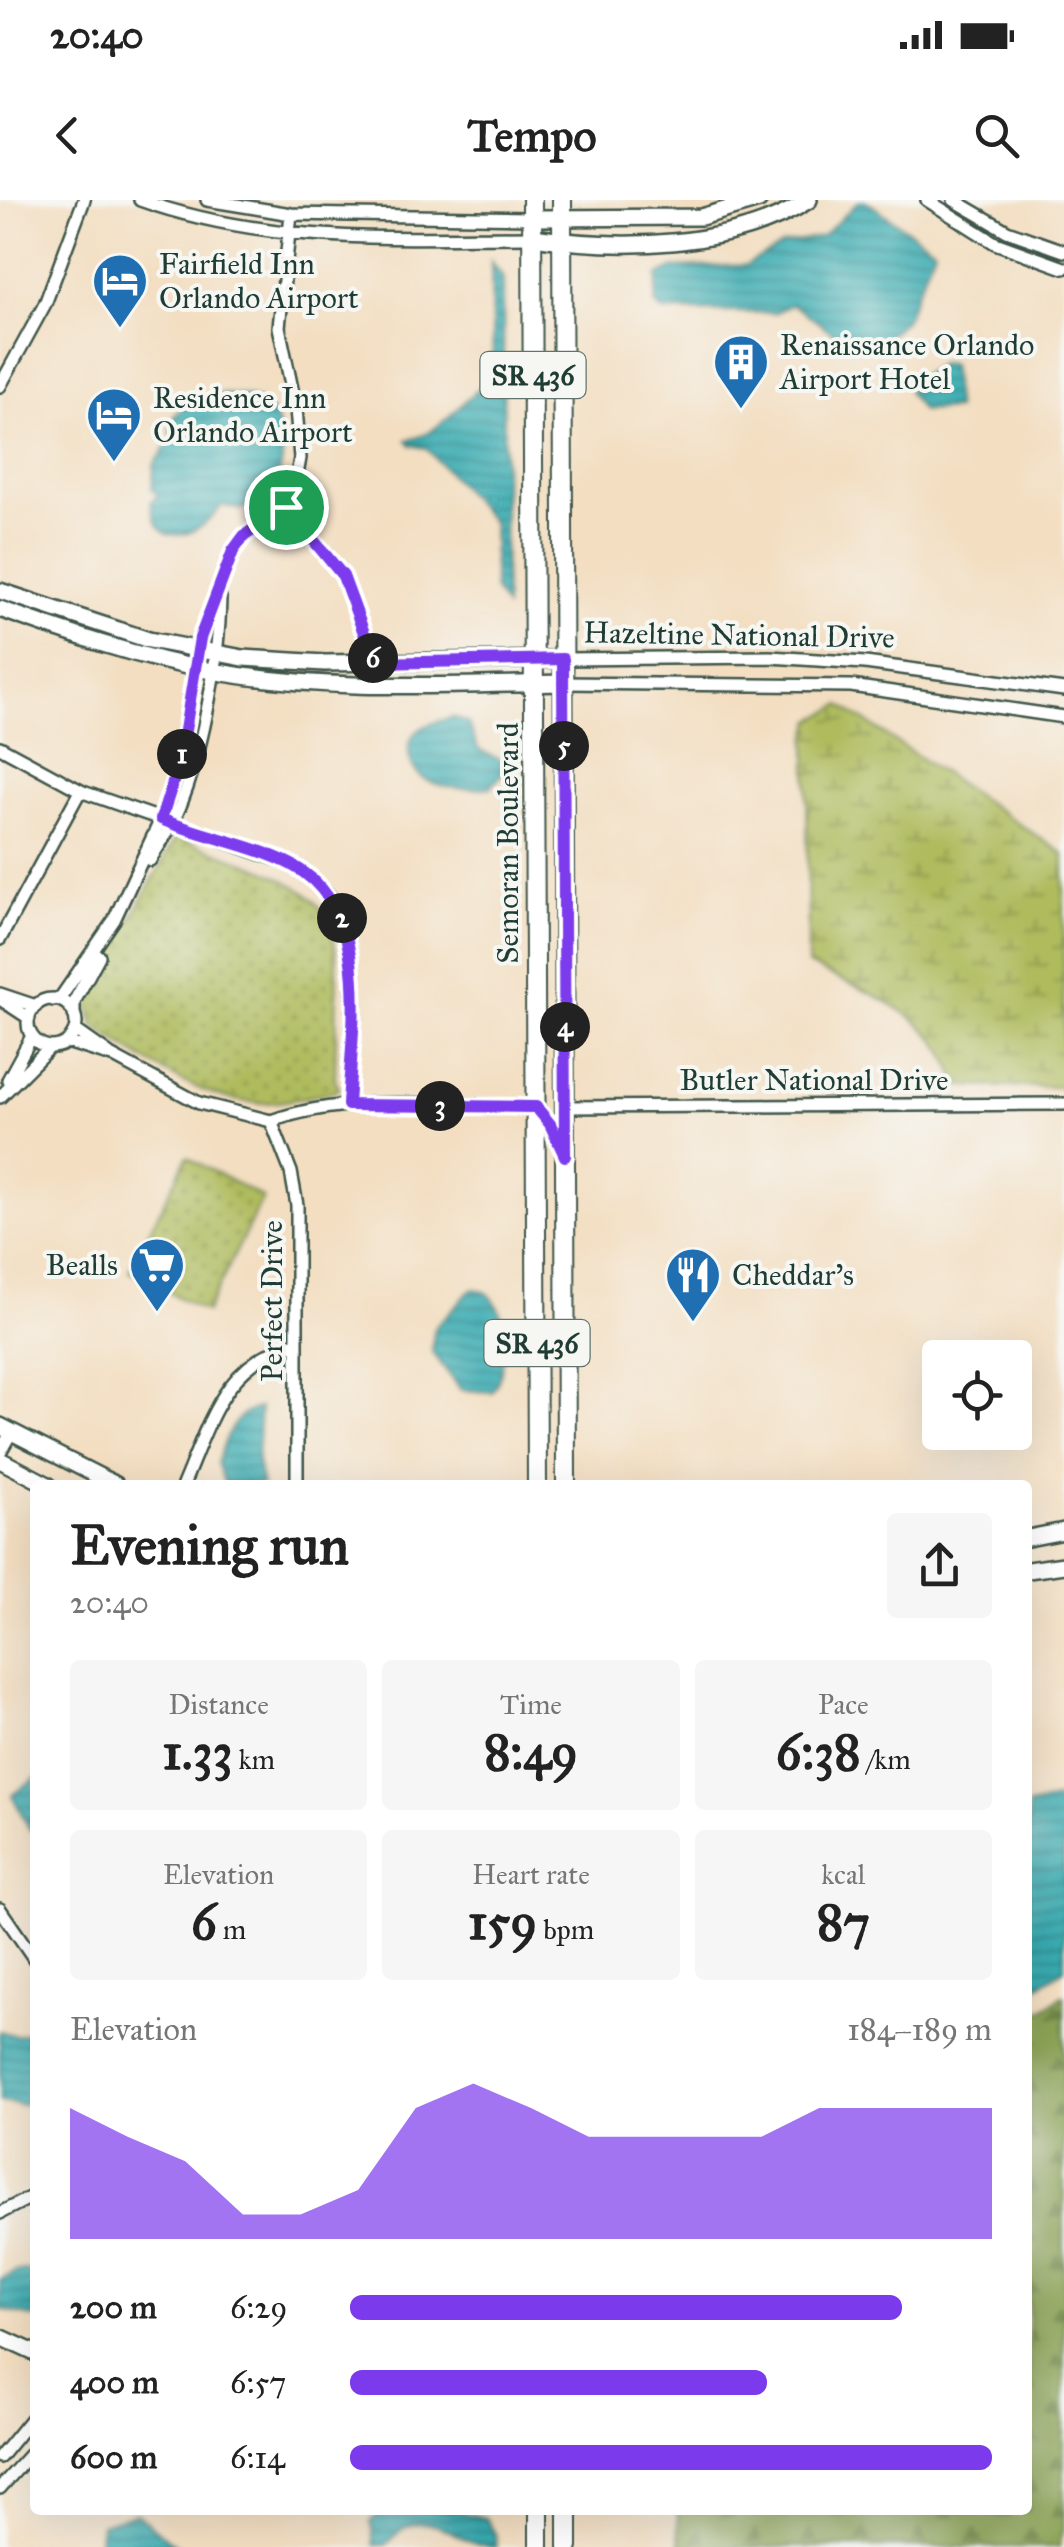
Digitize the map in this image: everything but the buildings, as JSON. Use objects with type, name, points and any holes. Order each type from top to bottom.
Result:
[{"type":"main road","name":"Semoran Boulevard","points":[[562,209],[566,1480]]},
{"type":"main road","name":"Semoran Boulevard","points":[[533,218],[537,1480]]},
{"type":"main road","points":[[536,1060],[565,1108]]},
{"type":"main road","points":[[536,1107],[550,1124],[565,1156]]},
{"type":"main road","points":[[539,2515],[539,2547]]},
{"type":"main road","points":[[568,2515],[568,2547]]},
{"type":"street","points":[[0,386],[44,304],[84,200]]},
{"type":"street","points":[[140,200],[189,217],[288,236],[533,218],[562,209],[691,218],[759,200]]},
{"type":"street","points":[[207,200],[291,214],[533,218],[562,241],[719,237],[766,223],[808,200]]},
{"type":"street","points":[[927,200],[995,243],[1064,268]]},
{"type":"street","points":[[954,200],[1007,231],[1064,251]]},
{"type":"street","points":[[206,670],[200,638],[233,551],[244,536],[286,507],[300,458],[296,408],[279,327],[291,214]]},
{"type":"street","points":[[286,507],[343,576],[375,663]]},
{"type":"street","points":[[67,1042],[75,1030],[74,1002],[167,821],[206,670],[220,655],[220,588]]},
{"type":"street","name":"Hazeltine National Drive","points":[[0,591],[114,630],[220,655],[375,663],[770,657],[865,662],[1064,690]]},
{"type":"street","name":"Hazeltine National Drive","points":[[0,609],[127,652],[206,670],[336,684],[851,686],[1064,718]]},
{"type":"street","points":[[0,747],[80,791],[290,864],[318,883],[336,904],[350,958],[348,1105]]},
{"type":"street","points":[[0,939],[80,791]]},
{"type":"street","points":[[33,1012],[60,997],[97,950],[167,821]]},
{"type":"street","points":[[0,996],[33,1012]]},
{"type":"street","points":[[52,1000],[66,1004],[74,1015]]},
{"type":"street","points":[[0,1088],[26,1054],[33,1012]]},
{"type":"street","points":[[75,1030],[112,1056],[199,1103],[271,1121],[301,1110],[348,1105],[536,1107]]},
{"type":"street","points":[[32,1036],[50,1047]]},
{"type":"street","points":[[0,1097],[50,1047],[67,1042],[112,1056]]},
{"type":"street","name":"Butler National Drive","points":[[565,1108],[1064,1104]]},
{"type":"street","name":"Perfect Drive","points":[[271,1121],[291,1172],[297,1205],[297,1480]]},
{"type":"street","points":[[186,1480],[232,1380],[250,1362],[297,1344]]},
{"type":"street","points":[[40,1480],[0,1456],[6,1430],[106,1480]]},
{"type":"street","points":[[1064,1531],[1033,1537],[1035,1569],[1064,1565]]},
{"type":"street","points":[[0,1909],[30,1953]]},
{"type":"street","points":[[0,2213],[30,2197]]},
{"type":"street","points":[[0,2337],[30,2351]]},
{"type":"street","points":[[0,2457],[30,2420]]},
{"type":"street","points":[[0,2488],[30,2454]]},
{"type":"green space","points":[[841,705],[1064,854],[1064,1087],[957,1086],[949,1062],[919,1024],[877,996],[808,965],[807,739],[812,721]]},
{"type":"green space","points":[[176,837],[276,876],[306,893],[324,913],[333,938],[337,973],[335,1079],[339,1088],[335,1091],[273,1103],[219,1096],[175,1077],[94,1027],[87,999]]},
{"type":"green space","points":[[187,1157],[263,1198],[206,1312],[129,1271]]},
{"type":"green space","points":[[1064,1995],[1064,2528],[1059,2547],[680,2547],[677,2515],[1032,2515],[1032,2016]]},
{"type":"water","points":[[866,201],[935,249],[905,320],[880,342],[838,336],[792,304],[775,313],[662,311],[655,304],[658,275],[675,268],[747,265],[783,245],[823,236],[858,202]]},
{"type":"water","points":[[491,261],[503,277],[505,607],[494,589],[493,523],[426,448],[411,445],[407,440],[441,423],[493,376]]},
{"type":"water","points":[[941,363],[951,364],[956,409],[922,411],[908,392],[919,377]]},
{"type":"water","points":[[218,394],[254,399],[272,414],[282,439],[277,480],[257,503],[240,510],[222,505],[203,525],[181,535],[170,534],[155,519],[151,502],[158,495],[152,489],[154,465],[173,438],[172,420],[177,413]]},
{"type":"water","points":[[453,717],[468,723],[479,750],[501,760],[502,774],[491,787],[442,786],[420,776],[413,767],[409,751],[413,736],[426,726]]},
{"type":"water","points":[[472,1289],[486,1293],[501,1316],[502,1367],[492,1392],[461,1390],[432,1352],[434,1328]]},
{"type":"water","points":[[260,1408],[257,1461],[261,1480],[223,1480],[217,1463],[227,1436],[236,1421]]},
{"type":"water","points":[[30,1782],[30,1830],[12,1795]]},
{"type":"water","points":[[1064,1798],[1064,1969],[1032,1990],[1032,1805]]},
{"type":"water","points":[[0,2031],[16,2036],[30,2032],[30,2102],[22,2105],[0,2102]]},
{"type":"water","points":[[18,2271],[30,2271],[30,2317],[0,2309],[0,2279]]},
{"type":"water","points":[[138,2515],[178,2547],[98,2547],[101,2524]]},
{"type":"water","points":[[377,2515],[474,2515],[486,2518],[496,2535],[496,2547],[471,2542],[427,2523],[404,2528],[386,2545],[374,2545],[371,2522]]},
{"type":"place","name":"Fairfield Inn Orlando Airport","points":[[120,330]]},
{"type":"place","name":"Renaissance Orlando Airport Hotel","points":[[741,411]]},
{"type":"place","name":"Residence Inn Orlando Airport","points":[[114,464]]},
{"type":"place","name":"Bealls","points":[[157,1314]]},
{"type":"place","name":"Cheddar's","points":[[693,1324]]},
{"type":"route","points":[[286,507],[327,551],[343,576],[375,663],[563,659],[565,1156],[556,1132],[536,1107],[348,1105],[350,958],[348,937],[336,904],[318,883],[290,864],[161,819],[180,761],[200,638],[233,551],[244,536],[286,507]]}]
